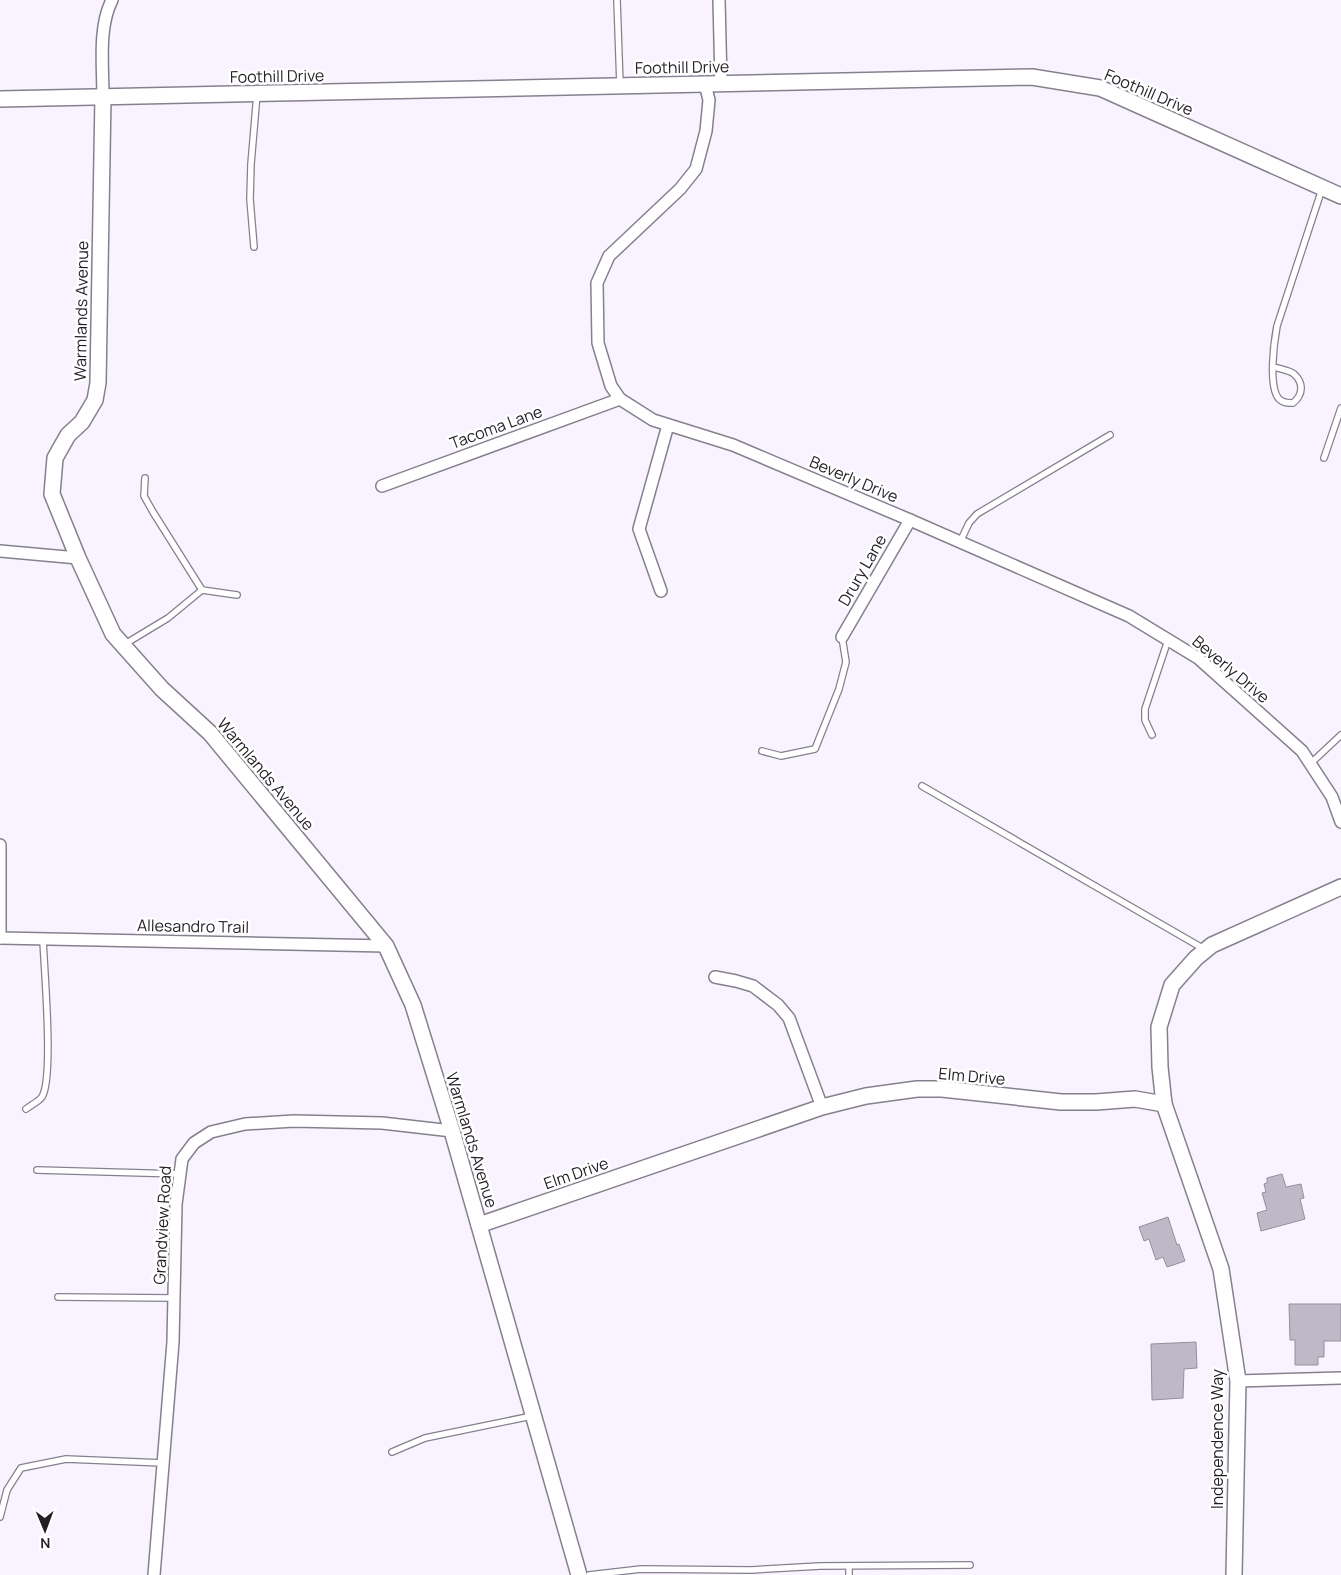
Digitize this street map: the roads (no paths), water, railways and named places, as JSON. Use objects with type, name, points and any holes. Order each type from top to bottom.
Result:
[{"type":"street","name":"Warmlands Avenue","points":[[112,0],[108,7],[103,29],[104,97],[98,383],[95,400],[82,422],[68,435],[55,458],[52,494],[78,558],[113,634],[162,689],[210,733],[386,946],[413,1005],[452,1131],[579,1575]]},
{"type":"street","name":"Beverly Drive","points":[[719,0],[713,84],[709,100],[706,131],[696,169],[680,189],[608,256],[597,283],[598,343],[611,386],[620,399],[653,420],[733,445],[1129,616],[1198,658],[1302,751],[1332,797],[1341,822]]},
{"type":"street","name":"Foothill Drive","points":[[0,99],[1032,77],[1100,88],[1341,196]]},
{"type":"street","name":"Tacoma Lane","points":[[382,486],[620,399]]},
{"type":"street","points":[[661,591],[639,529],[668,425]]},
{"type":"street","name":"Drury Lane","points":[[842,637],[910,520]]},
{"type":"street","points":[[0,552],[78,558]]},
{"type":"street","points":[[0,845],[0,938]]},
{"type":"street","points":[[1164,1104],[1158,1027],[1172,985],[1196,958],[1212,945],[1341,887]]},
{"type":"street","name":"Allesandro Trail","points":[[0,938],[386,946]]},
{"type":"street","points":[[715,977],[753,986],[778,1005],[789,1018],[822,1107]]},
{"type":"street","name":"Elm Drive","points":[[479,1225],[822,1107],[866,1096],[917,1089],[1061,1102],[1135,1099],[1164,1104]]},
{"type":"street","name":"Independence Way","points":[[1164,1104],[1220,1269],[1238,1381],[1234,1575]]},
{"type":"street","name":"Grandview Road","points":[[154,1575],[173,1342],[176,1204],[182,1159],[194,1143],[211,1132],[245,1124],[294,1121],[382,1123],[452,1131]]},
{"type":"street","points":[[1238,1381],[1341,1378]]},
{"type":"lane","points":[[617,0],[620,86]]},
{"type":"lane","points":[[254,247],[250,199],[257,94]]},
{"type":"lane","points":[[1274,367],[1293,373],[1300,382],[1301,392],[1299,398],[1293,403],[1284,403],[1278,398],[1274,388],[1273,348],[1277,326],[1323,187]]},
{"type":"lane","points":[[1324,458],[1341,408]]},
{"type":"lane","points":[[960,542],[969,523],[976,514],[1110,435]]},
{"type":"lane","points":[[145,478],[144,496],[202,590]]},
{"type":"lane","points":[[123,646],[168,618],[202,590],[237,595]]},
{"type":"lane","points":[[762,751],[781,756],[815,749],[842,680],[846,662],[842,637]]},
{"type":"lane","points":[[1152,735],[1145,720],[1145,709],[1168,640]]},
{"type":"lane","points":[[1310,764],[1341,735]]},
{"type":"lane","points":[[922,786],[1206,950]]},
{"type":"lane","points":[[26,1108],[42,1098],[47,1077],[43,939]]},
{"type":"lane","points":[[37,1170],[180,1174]]},
{"type":"lane","points":[[58,1297],[174,1298]]},
{"type":"lane","points":[[392,1452],[425,1438],[534,1416]]},
{"type":"lane","points":[[0,1517],[7,1490],[21,1468],[66,1459],[163,1463]]},
{"type":"lane","points":[[589,1575],[640,1569],[751,1570],[849,1566],[970,1565]]},
{"type":"lane","points":[[848,1575],[849,1566]]}]
